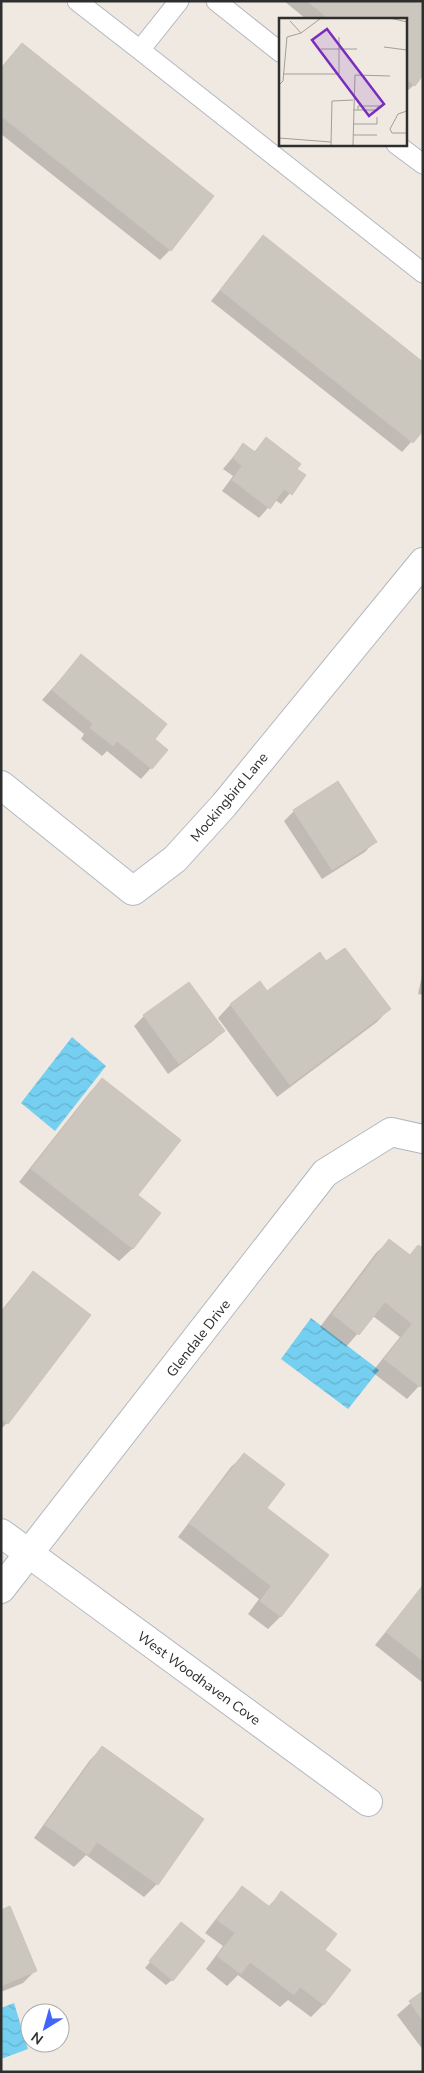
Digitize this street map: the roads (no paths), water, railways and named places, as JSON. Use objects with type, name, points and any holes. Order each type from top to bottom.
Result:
[{"type":"street","name":"Mockingbird Lane","points":[[1,785],[133,891],[176,859],[224,805],[423,562]]},
{"type":"street","name":"Glendale Drive","points":[[1,1589],[30,1555],[325,1173],[392,1132],[423,1139]]},
{"type":"street","name":"West Woodhaven Cove","points":[[1,1533],[368,1802]]},
{"type":"lane","points":[[77,1],[423,273]]},
{"type":"lane","points":[[140,50],[178,1]]},
{"type":"lane","points":[[216,1],[279,51]]},
{"type":"lane","points":[[397,145],[423,164]]},
{"type":"water","points":[[72,1037],[106,1066],[55,1131],[21,1103]]},
{"type":"water","points":[[311,1318],[379,1370],[348,1409],[281,1359]]},
{"type":"water","points":[[14,2003],[20,2023],[20,2052],[1,2059],[1,2008]]}]
